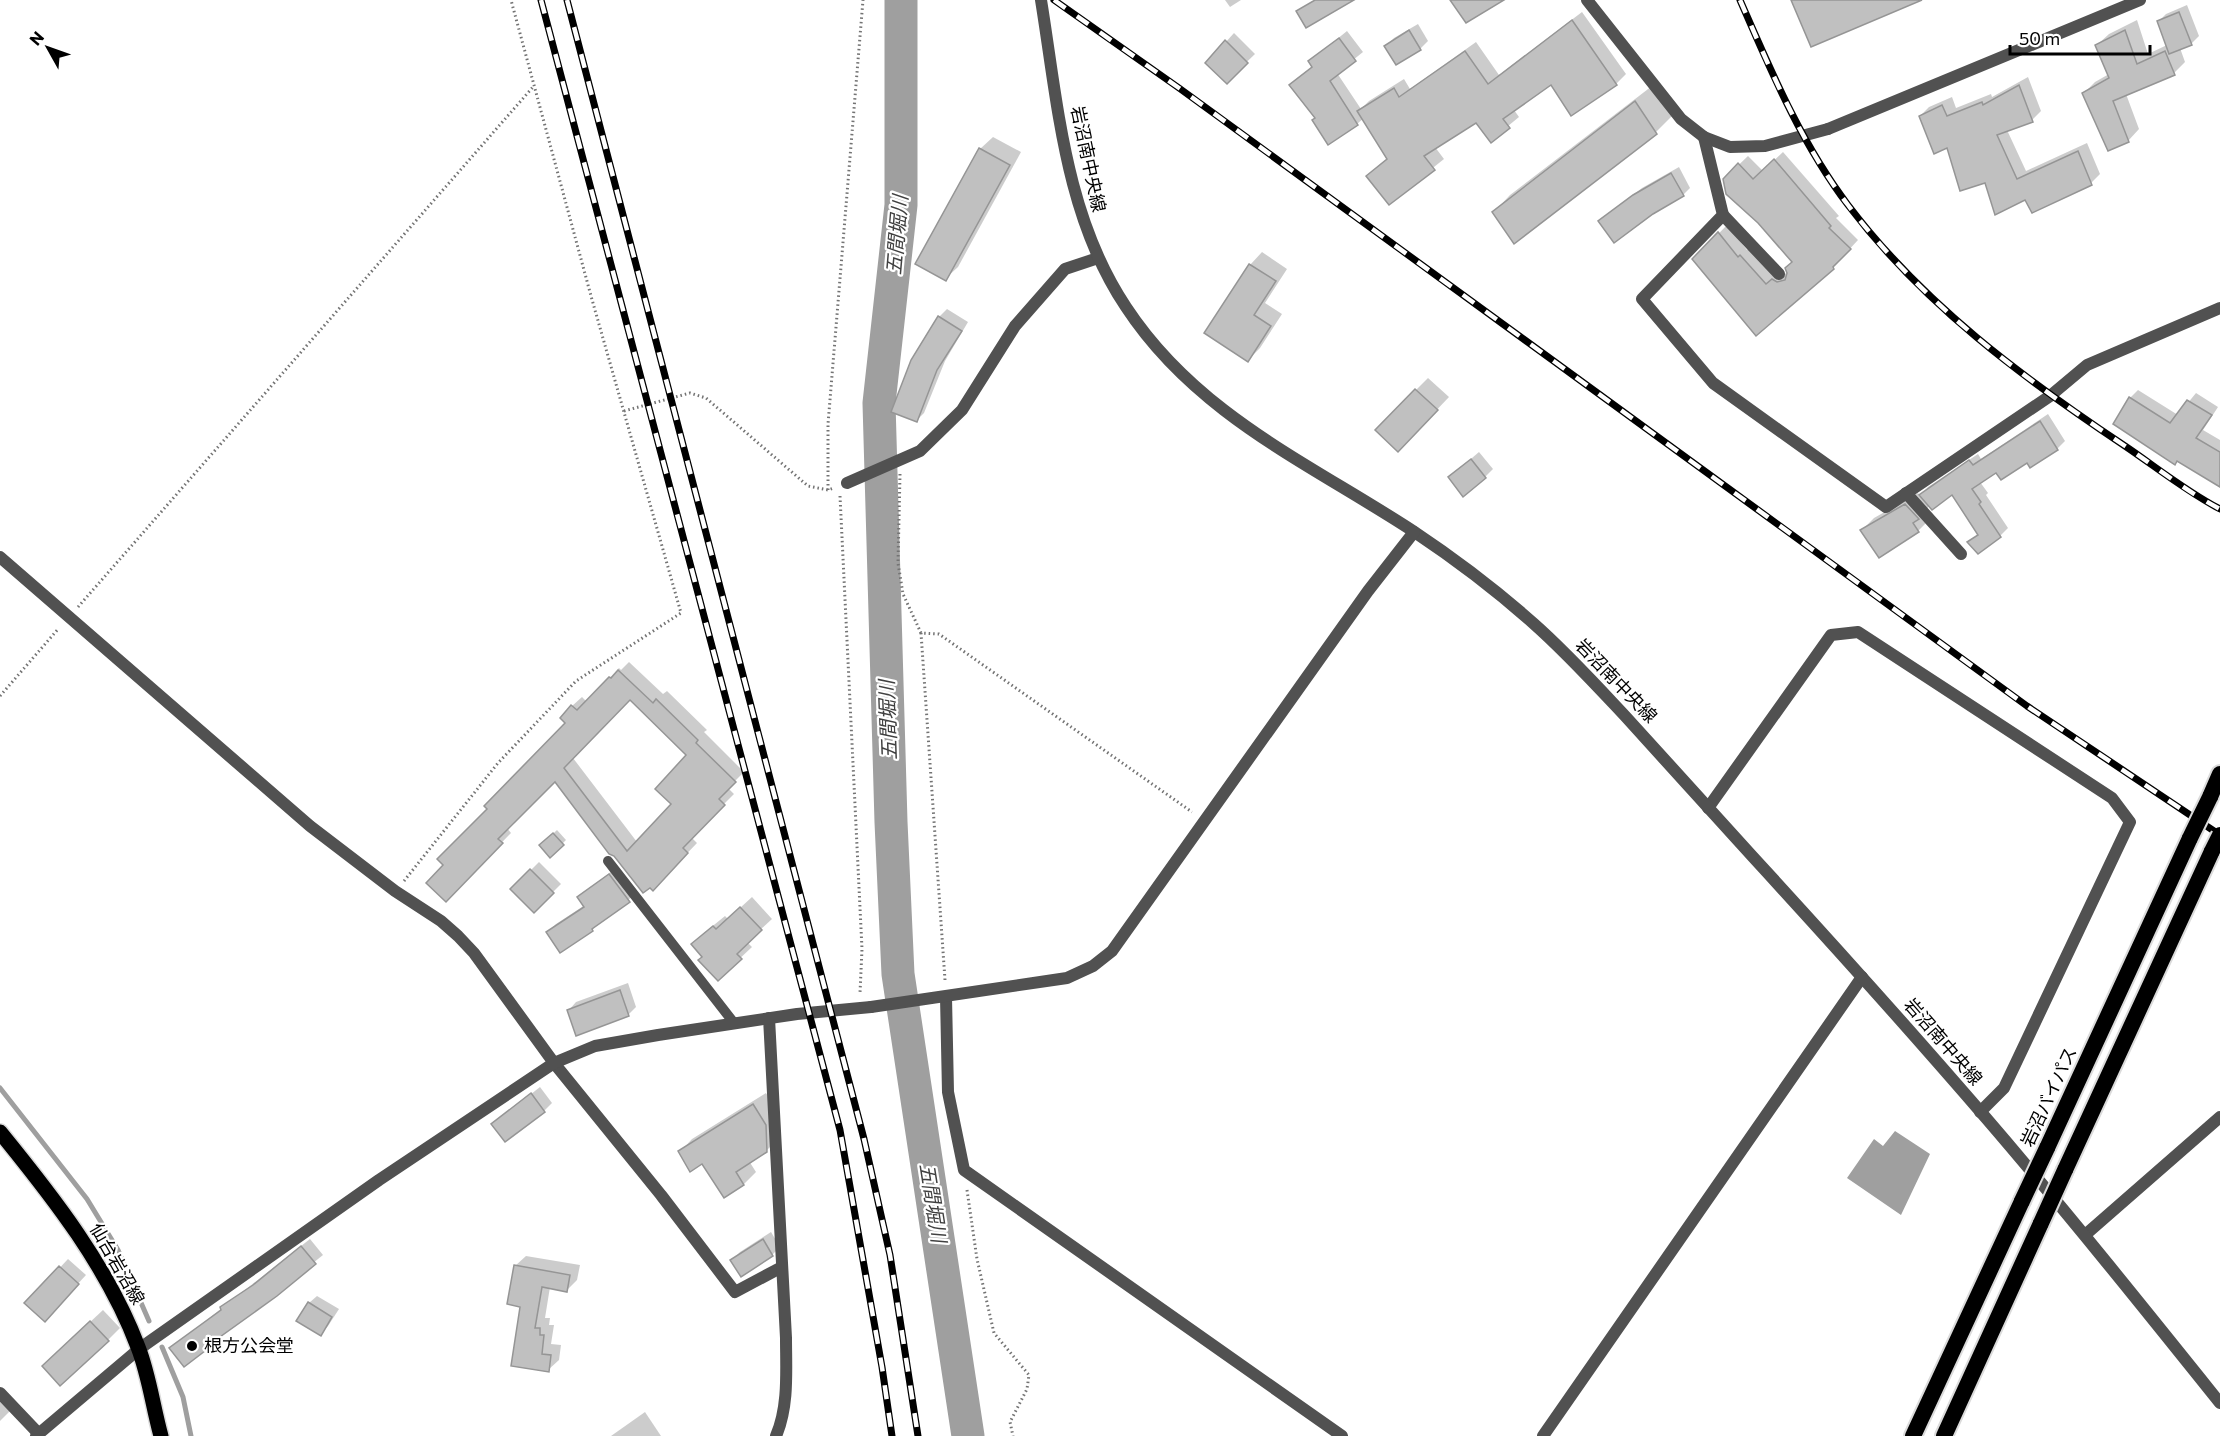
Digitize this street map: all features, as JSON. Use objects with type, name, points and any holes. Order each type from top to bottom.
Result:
[{"type":"highway","name":"岩沼バイパス","points":[[1913,1436],[2220,774]]},
{"type":"highway","points":[[1944,1436],[2220,835]]},
{"type":"main road","name":"仙台岩沼線","points":[[0,1132],[59,1207],[95,1261],[122,1310],[139,1348],[160,1436]]},
{"type":"street","name":"岩沼南中央線","points":[[1041,0],[1068,165],[1081,217],[1098,258],[1124,304],[1150,341],[1209,400],[1263,438],[1414,532],[1473,573],[1534,623],[1585,673],[1862,977],[1980,1112],[2085,1234],[2220,1402]]},
{"type":"street","points":[[1587,0],[1681,119],[1704,137],[1730,147],[1765,146],[1828,129],[2140,0]]},
{"type":"street","points":[[1704,137],[1723,215],[1779,274]]},
{"type":"street","points":[[1723,215],[1642,299],[1713,383],[1886,507],[2050,396],[2087,365],[2220,308]]},
{"type":"street","points":[[847,483],[920,451],[962,410],[1015,326],[1065,269],[1098,258]]},
{"type":"street","points":[[1906,493],[1961,554]]},
{"type":"street","points":[[0,1393],[37,1435],[139,1348],[380,1180],[554,1063],[595,1046],[734,1023],[915,1002],[1067,978],[1093,966],[1112,951],[1368,591],[1414,532]]},
{"type":"street","points":[[0,557],[310,826],[395,891],[441,921],[474,953],[554,1063],[661,1195],[735,1292],[782,1267]]},
{"type":"street","points":[[1708,808],[1831,635],[1858,632],[2112,798],[2130,822],[2004,1088],[1980,1112]]},
{"type":"street","points":[[1543,1436],[1862,977]]},
{"type":"street","points":[[946,997],[948,1092],[964,1170],[1342,1436]]},
{"type":"street","points":[[769,1018],[786,1379],[782,1421],[776,1436]]},
{"type":"street","points":[[2085,1234],[2220,1117]]},
{"type":"lane","points":[[608,861],[734,1023]]},
{"type":"path","points":[[395,891],[424,858],[498,762],[576,681],[681,613],[533,87],[511,0]]},
{"type":"path","points":[[828,490],[828,424],[863,0]]},
{"type":"path","points":[[0,696],[533,87]]},
{"type":"path","points":[[624,411],[690,393],[698,393],[808,486],[828,490],[839,487],[865,1007]]},
{"type":"path","points":[[898,461],[898,563],[903,594],[921,633],[946,997]]},
{"type":"path","points":[[921,633],[939,634],[1204,821]]},
{"type":"path","points":[[964,1170],[977,1259],[994,1333],[1029,1375],[1027,1389],[1010,1422],[1013,1436]]},
{"type":"shaded area","points":[[1895,1131],[1930,1154],[1901,1215],[1847,1178],[1874,1139],[1883,1146]]},
{"type":"building","points":[[1315,0],[1354,0],[1306,28],[1296,11]]},
{"type":"building","points":[[1450,0],[1504,0],[1466,23]]},
{"type":"building","points":[[1791,0],[1922,0],[1811,47]]},
{"type":"building","points":[[2179,12],[2192,45],[2169,54],[2157,21]]},
{"type":"building","points":[[1572,20],[1617,85],[1571,116],[1551,85],[1503,119],[1510,128],[1491,143],[1476,123],[1424,156],[1435,170],[1389,205],[1366,176],[1387,159],[1357,111],[1394,88],[1399,97],[1465,51],[1488,84]]},
{"type":"building","points":[[1409,30],[1421,50],[1396,65],[1384,46]]},
{"type":"building","points":[[2125,30],[2137,64],[2165,51],[2175,75],[2113,101],[2129,142],[2108,151],[2082,93],[2109,78],[2095,45]]},
{"type":"building","points":[[1339,38],[1356,61],[1330,81],[1358,125],[1328,145],[1312,120],[1315,118],[1289,85],[1312,67],[1308,61]]},
{"type":"building","points":[[1225,40],[1248,63],[1227,84],[1205,63]]},
{"type":"building","points":[[2019,85],[2033,122],[1997,135],[2017,179],[2078,151],[2092,185],[2032,213],[2025,200],[1995,215],[1985,183],[1960,191],[1947,148],[1934,154],[1919,116],[1942,105],[1947,116],[1982,102],[1983,105]]},
{"type":"building","points":[[1635,101],[1657,134],[1514,244],[1492,212]]},
{"type":"building","points":[[979,148],[1010,165],[946,281],[915,264]]},
{"type":"building","points":[[1774,159],[1831,226],[1829,228],[1851,249],[1833,267],[1834,269],[1756,336],[1692,259],[1718,232],[1738,257],[1740,255],[1766,284],[1772,279],[1777,282],[1785,280],[1787,273],[1785,268],[1792,262],[1758,223],[1726,194],[1723,179],[1738,163],[1753,179]]},
{"type":"building","points":[[1671,173],[1684,196],[1653,214],[1614,243],[1598,221],[1633,195]]},
{"type":"building","points":[[1249,264],[1276,281],[1254,315],[1271,326],[1248,362],[1204,333]]},
{"type":"building","points":[[938,316],[962,331],[937,370],[917,422],[891,412],[911,360]]},
{"type":"building","points":[[1415,389],[1438,410],[1398,452],[1375,430]]},
{"type":"building","points":[[2129,397],[2170,423],[2187,400],[2212,415],[2196,438],[2220,452],[2220,487],[2177,461],[2175,465],[2113,424]]},
{"type":"building","points":[[2040,421],[2058,450],[2030,468],[2027,463],[2001,480],[1996,473],[1972,489],[2001,537],[1978,554],[1967,542],[1978,535],[1952,495],[1932,510],[1919,495],[1969,460],[1973,465]]},
{"type":"building","points":[[1471,459],[1486,478],[1463,497],[1448,477]]},
{"type":"building","points":[[1905,504],[1919,519],[1913,523],[1919,532],[1879,558],[1860,530]]},
{"type":"building","points":[[618,670],[653,703],[656,699],[736,782],[719,799],[725,805],[683,848],[688,853],[653,891],[650,888],[643,893],[614,856],[609,854],[555,782],[498,839],[503,843],[446,902],[426,883],[443,865],[437,859],[487,809],[484,806],[565,723],[560,718],[571,705],[577,710],[609,677],[611,678]],"holes":[[[630,700],[686,755],[655,789],[671,804],[627,851],[564,768]]]},
{"type":"building","points":[[553,833],[564,845],[550,858],[539,845]]},
{"type":"building","points":[[530,869],[554,893],[534,913],[510,889]]},
{"type":"building","points":[[609,874],[630,902],[560,953],[546,932],[584,907],[577,897]]},
{"type":"building","points":[[740,907],[762,930],[737,954],[742,959],[718,981],[698,960],[702,957],[691,944],[713,926],[716,929]]},
{"type":"building","points":[[620,990],[629,1016],[576,1036],[567,1010]]},
{"type":"building","points":[[531,1093],[545,1112],[505,1142],[491,1124]]},
{"type":"building","points":[[753,1104],[766,1125],[767,1152],[736,1172],[744,1185],[724,1198],[702,1164],[690,1172],[678,1151]]},
{"type":"building","points":[[763,1239],[773,1256],[741,1277],[730,1260]]},
{"type":"building","points":[[301,1246],[316,1264],[277,1296],[213,1342],[214,1344],[184,1367],[169,1348]]},
{"type":"building","points":[[514,1265],[570,1275],[567,1292],[542,1287],[535,1328],[540,1328],[540,1335],[544,1335],[542,1354],[551,1355],[549,1372],[511,1366],[520,1307],[507,1304]]},
{"type":"building","points":[[59,1266],[79,1284],[45,1322],[24,1303]]},
{"type":"building","points":[[308,1302],[332,1317],[321,1336],[296,1321]]},
{"type":"building","points":[[90,1321],[109,1341],[60,1386],[42,1366]]},
{"type":"waterway","name":"五間堀川","points":[[901,0],[901,205],[879,403],[891,822],[898,974],[968,1436]]},
{"type":"waterway","points":[[0,1088],[87,1199],[118,1250],[149,1321]]},
{"type":"waterway","points":[[162,1347],[183,1397],[191,1436]]},
{"type":"railway","points":[[541,0],[840,1130],[892,1436]]},
{"type":"railway","points":[[567,0],[864,1139],[890,1255],[918,1436]]},
{"type":"railway","points":[[1054,0],[1179,88],[2027,706],[2220,835]]},
{"type":"railway","points":[[1740,0],[1788,106],[1816,157],[1848,205],[1909,275],[1976,337],[2049,394],[2172,479],[2220,509]]},
{"type":"place","name":"根方公会堂","points":[[192,1346]]}]
